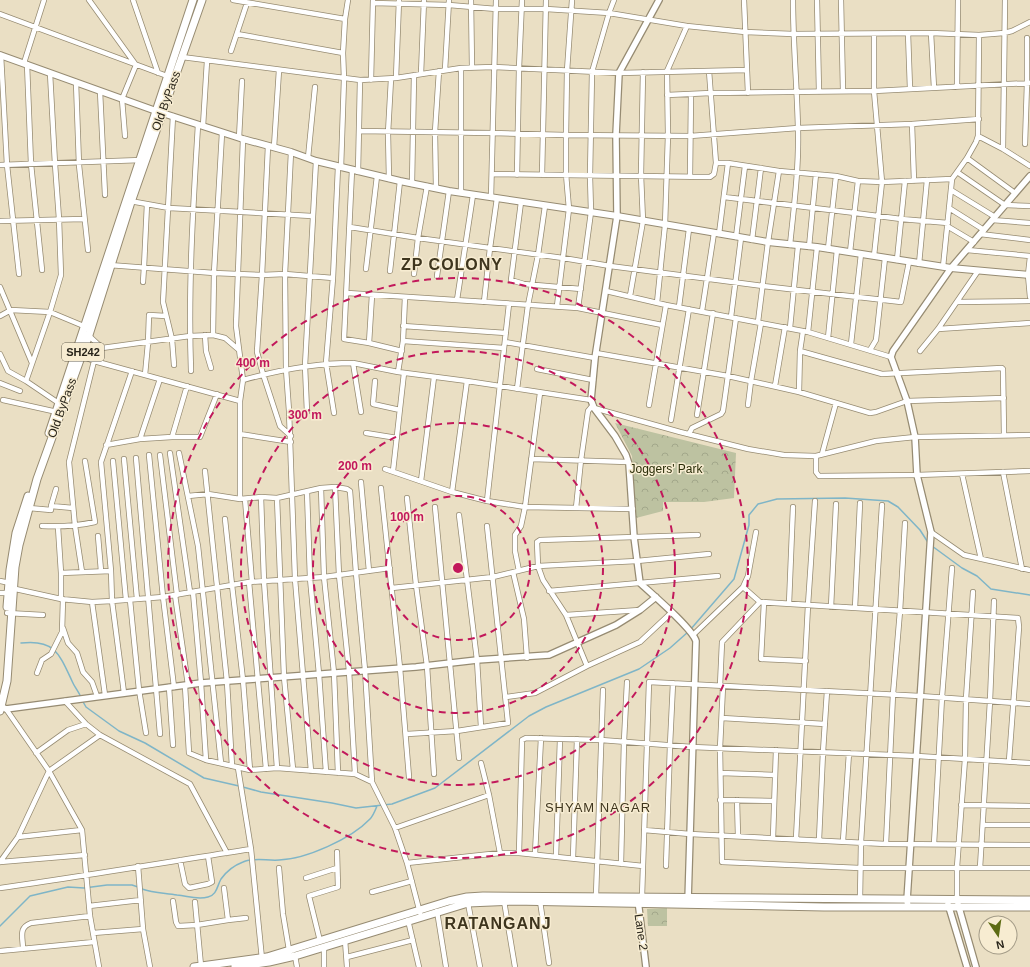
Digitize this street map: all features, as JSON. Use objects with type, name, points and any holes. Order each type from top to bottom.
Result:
[{"type":"main road","name":"Old ByPass","points":[[159,112],[167,76],[193,0]]},
{"type":"main road","name":"Old ByPass","points":[[0,693],[5,658],[16,532],[87,330],[142,160],[159,112],[182,57],[202,0]]},
{"type":"main road","points":[[0,55],[222,133],[271,146],[316,161],[400,182],[472,195],[617,216],[752,240],[817,247],[919,264],[1029,275]]},
{"type":"main road","name":"Old ByPass","points":[[11,588],[19,545],[37,479],[58,412]]},
{"type":"main road","name":"Old ByPass","points":[[2,708],[7,681],[9,613]]},
{"type":"main road","points":[[235,967],[261,963],[421,913],[466,897],[596,896],[688,901],[907,903],[958,903],[1030,900]]},
{"type":"main road","points":[[436,908],[468,903],[504,901],[639,899]]},
{"type":"main road","points":[[688,901],[860,899],[907,903]]},
{"type":"main road","points":[[958,903],[1030,907]]},
{"type":"main road","points":[[322,944],[345,940],[407,917]]},
{"type":"main road","points":[[198,966],[261,963]]},
{"type":"street","points":[[42,270],[32,164],[25,64],[34,26],[44,0]]},
{"type":"street","points":[[89,0],[136,65]]},
{"type":"street","points":[[133,0],[158,73]]},
{"type":"street","points":[[233,0],[345,19]]},
{"type":"street","points":[[334,413],[326,363],[340,167],[344,79],[343,53],[345,19],[348,0]]},
{"type":"street","points":[[471,0],[472,68]]},
{"type":"street","points":[[484,302],[494,198],[492,174],[492,133],[496,0]]},
{"type":"street","points":[[517,175],[522,0]]},
{"type":"street","points":[[542,175],[546,0]]},
{"type":"street","points":[[557,306],[569,209],[566,174],[566,135],[567,71],[572,0]]},
{"type":"street","points":[[578,308],[586,262],[592,212],[590,176],[592,72],[614,0]]},
{"type":"street","points":[[658,0],[619,73],[616,135],[617,216],[596,356],[593,380],[593,404],[615,436],[626,455],[628,462],[633,509],[634,537],[640,583],[672,612],[692,634],[696,641],[688,901]]},
{"type":"street","points":[[744,0],[748,93]]},
{"type":"street","points":[[790,245],[797,172],[798,128],[793,34],[793,0]]},
{"type":"street","points":[[817,0],[819,34],[819,92]]},
{"type":"street","points":[[841,0],[843,91]]},
{"type":"street","points":[[956,87],[958,0]]},
{"type":"street","points":[[1003,149],[1005,0]]},
{"type":"street","points":[[371,80],[373,2],[449,3],[496,9],[546,9],[609,13],[687,26],[745,32],[793,34],[931,33],[979,35],[1012,31],[1030,22]]},
{"type":"street","points":[[389,179],[388,133],[399,2]]},
{"type":"street","points":[[422,74],[424,2]]},
{"type":"street","points":[[231,51],[247,3]]},
{"type":"street","points":[[445,70],[449,3]]},
{"type":"street","points":[[0,14],[167,76]]},
{"type":"street","points":[[657,302],[666,225],[668,135],[667,72],[687,26]]},
{"type":"street","points":[[931,33],[934,88]]},
{"type":"street","points":[[236,34],[343,53]]},
{"type":"street","points":[[874,34],[874,91],[882,182],[874,256]]},
{"type":"street","points":[[908,34],[910,89]]},
{"type":"street","points":[[943,267],[952,179],[967,158],[978,136],[979,35]]},
{"type":"street","points":[[1025,144],[1029,83],[1027,38]]},
{"type":"street","points":[[0,55],[7,165],[19,274]]},
{"type":"street","points":[[182,57],[360,80],[393,79],[461,68],[494,67],[619,73],[746,70]]},
{"type":"street","points":[[191,372],[190,336],[192,209],[207,61]]},
{"type":"street","points":[[125,136],[122,99],[136,65]]},
{"type":"street","points":[[461,68],[461,193]]},
{"type":"street","points":[[279,70],[265,213],[257,352],[280,426],[290,436]]},
{"type":"street","points":[[436,188],[435,132],[439,71]]},
{"type":"street","points":[[492,174],[566,174],[590,176],[641,175],[708,178],[713,176],[716,163],[709,71]]},
{"type":"street","points":[[630,296],[643,221],[641,175],[643,136],[643,72]]},
{"type":"street","points":[[26,381],[50,312],[60,275],[60,219],[55,164],[50,73]]},
{"type":"street","points":[[412,184],[414,75]]},
{"type":"street","points":[[360,80],[359,132],[350,227],[344,339],[402,350]]},
{"type":"street","points":[[242,81],[242,212],[236,326],[243,380],[240,401],[242,499],[251,582],[266,769]]},
{"type":"street","points":[[76,82],[79,163],[88,250]]},
{"type":"street","points":[[667,96],[711,93],[874,91],[1029,83]]},
{"type":"street","points":[[308,158],[315,87]]},
{"type":"street","points":[[100,91],[105,195]]},
{"type":"street","points":[[690,177],[691,95]]},
{"type":"street","points":[[173,116],[163,302],[172,339],[174,365]]},
{"type":"street","points":[[359,132],[690,136],[798,128],[877,126],[979,119]]},
{"type":"street","points":[[912,124],[914,181]]},
{"type":"street","points":[[213,335],[214,273],[222,133]]},
{"type":"street","points":[[978,136],[1003,149],[1030,166]]},
{"type":"street","points":[[291,152],[285,274],[286,369],[291,442],[295,579],[311,771]]},
{"type":"street","points":[[967,158],[1015,193]]},
{"type":"street","points":[[0,165],[142,160]]},
{"type":"street","points":[[307,412],[305,366],[316,161]]},
{"type":"street","points":[[716,163],[836,176],[858,181],[882,182],[952,179]]},
{"type":"street","points":[[702,311],[724,197],[728,164]]},
{"type":"street","points":[[731,317],[745,166]]},
{"type":"street","points":[[752,240],[761,168]]},
{"type":"street","points":[[748,405],[760,322],[768,242],[779,171]]},
{"type":"street","points":[[957,172],[1005,205],[1030,206]]},
{"type":"street","points":[[809,246],[816,174]]},
{"type":"street","points":[[366,269],[377,176]]},
{"type":"street","points":[[828,249],[836,176]]},
{"type":"street","points":[[907,903],[931,532],[917,475],[915,437],[907,401],[891,357],[893,350],[951,268],[1030,176]]},
{"type":"street","points":[[919,264],[927,180]]},
{"type":"street","points":[[850,252],[858,181]]},
{"type":"street","points":[[897,260],[905,181]]},
{"type":"street","points":[[390,272],[393,234],[400,182]]},
{"type":"street","points":[[414,274],[418,238],[427,186]]},
{"type":"street","points":[[951,190],[993,219],[1030,223]]},
{"type":"street","points":[[437,276],[449,191]]},
{"type":"street","points":[[457,300],[472,195]]},
{"type":"street","points":[[724,197],[774,204],[855,212],[878,217],[948,224],[974,242]]},
{"type":"street","points":[[129,201],[169,208],[312,216]]},
{"type":"street","points":[[521,202],[511,280],[524,284],[581,289]]},
{"type":"street","points":[[142,282],[147,204]]},
{"type":"street","points":[[517,389],[528,305],[538,255],[545,206]]},
{"type":"street","points":[[949,208],[982,232],[1030,240]]},
{"type":"street","points":[[0,221],[84,219]]},
{"type":"street","points":[[350,227],[683,276],[902,302],[909,262]]},
{"type":"street","points":[[679,307],[689,229]]},
{"type":"street","points":[[775,386],[794,290],[798,246]]},
{"type":"street","points":[[799,392],[800,351],[806,332],[813,292],[817,247]]},
{"type":"street","points":[[828,338],[837,250]]},
{"type":"street","points":[[967,250],[1030,256],[1030,297]]},
{"type":"street","points":[[851,344],[860,254]]},
{"type":"street","points":[[870,350],[876,340],[885,258]]},
{"type":"street","points":[[108,265],[166,268],[214,273],[262,275],[285,274],[333,278]]},
{"type":"street","points":[[920,351],[938,329],[978,271]]},
{"type":"street","points":[[0,287],[11,310],[32,363]]},
{"type":"street","points":[[606,291],[666,305],[806,332],[891,357]]},
{"type":"street","points":[[346,293],[578,308],[662,325]]},
{"type":"street","points":[[369,343],[372,295]]},
{"type":"street","points":[[394,471],[400,410],[405,297]]},
{"type":"street","points":[[956,302],[1030,301]]},
{"type":"street","points":[[487,501],[509,304]]},
{"type":"street","points":[[649,405],[666,305]]},
{"type":"street","points":[[671,420],[689,309]]},
{"type":"street","points":[[0,316],[11,310],[50,312],[87,330],[102,348],[148,343],[190,336],[213,335],[225,338],[239,350]]},
{"type":"street","points":[[697,415],[712,313]]},
{"type":"street","points":[[145,375],[148,343],[148,315],[166,316]]},
{"type":"street","points":[[689,434],[692,428],[721,414],[724,409],[736,318]]},
{"type":"street","points":[[938,329],[1030,323]]},
{"type":"street","points":[[403,326],[506,333]]},
{"type":"street","points":[[205,335],[206,351],[211,368]]},
{"type":"street","points":[[403,341],[504,348]]},
{"type":"street","points":[[505,342],[704,371],[775,386],[872,413],[907,401],[1004,398]]},
{"type":"street","points":[[800,351],[882,374],[1002,368],[1004,435]]},
{"type":"street","points":[[0,354],[8,371],[26,381],[61,405]]},
{"type":"street","points":[[78,355],[94,361],[240,401]]},
{"type":"street","points":[[82,572],[75,526],[69,462],[94,361]]},
{"type":"street","points":[[243,380],[263,374],[305,366],[326,363],[353,363],[401,372],[517,389],[593,404],[689,434],[748,449],[784,455],[816,456],[876,441],[915,437],[1030,435]]},
{"type":"street","points":[[353,363],[361,412]]},
{"type":"street","points":[[537,370],[593,380]]},
{"type":"street","points":[[124,693],[112,601],[111,571],[101,462],[132,371]]},
{"type":"street","points":[[420,481],[434,377]]},
{"type":"street","points":[[140,439],[160,379]]},
{"type":"street","points":[[375,381],[373,404],[400,410]]},
{"type":"street","points":[[452,492],[467,381]]},
{"type":"street","points":[[0,383],[20,391]]},
{"type":"street","points":[[172,437],[187,386]]},
{"type":"street","points":[[519,571],[515,551],[515,539],[521,526],[525,507],[540,393]]},
{"type":"street","points":[[106,445],[140,439],[200,437],[217,394]]},
{"type":"street","points":[[3,400],[58,412]]},
{"type":"street","points":[[822,454],[836,403]]},
{"type":"street","points":[[576,508],[588,411],[593,404]]},
{"type":"street","points":[[366,433],[397,438]]},
{"type":"street","points":[[240,434],[291,442]]},
{"type":"street","points":[[170,453],[191,592],[201,683],[206,760]]},
{"type":"street","points":[[179,453],[198,546],[221,763]]},
{"type":"street","points":[[149,455],[172,687],[172,745]]},
{"type":"street","points":[[160,455],[187,686],[189,753],[206,760],[250,770],[277,768],[355,774],[372,782]]},
{"type":"street","points":[[816,456],[816,472],[819,476],[962,474],[1030,471]]},
{"type":"street","points":[[136,458],[160,734]]},
{"type":"street","points":[[124,459],[137,599]]},
{"type":"street","points":[[531,459],[628,462]]},
{"type":"street","points":[[42,526],[75,526],[95,522],[85,461]]},
{"type":"street","points":[[113,461],[128,600],[146,733]]},
{"type":"street","points":[[385,468],[452,492],[487,501],[525,507],[633,509]]},
{"type":"street","points":[[205,470],[227,682],[232,766]]},
{"type":"street","points":[[1003,472],[1022,568]]},
{"type":"street","points":[[962,474],[981,559]]},
{"type":"street","points":[[361,482],[369,571]]},
{"type":"street","points":[[188,496],[208,494],[242,499],[261,497],[277,498],[321,488],[335,487],[347,489],[350,494],[365,670],[372,782],[395,828],[407,863],[421,913]]},
{"type":"street","points":[[335,487],[339,575],[349,671],[355,774]]},
{"type":"street","points":[[321,488],[324,577],[334,673],[338,773]]},
{"type":"street","points":[[381,488],[407,734],[410,777]]},
{"type":"street","points":[[29,508],[51,510],[56,489]]},
{"type":"street","points":[[307,492],[310,578],[326,772]]},
{"type":"street","points":[[261,497],[264,581],[277,768]]},
{"type":"street","points":[[277,498],[284,677],[293,769]]},
{"type":"street","points":[[407,498],[416,585],[427,666],[434,774]]},
{"type":"street","points":[[796,839],[815,501]]},
{"type":"street","points":[[855,608],[860,503]]},
{"type":"street","points":[[831,607],[836,504]]},
{"type":"street","points":[[860,899],[861,842],[868,754],[882,505]]},
{"type":"street","points":[[51,506],[73,508]]},
{"type":"street","points":[[789,604],[793,506]]},
{"type":"street","points":[[435,507],[458,758]]},
{"type":"street","points":[[459,515],[478,660],[481,727]]},
{"type":"street","points":[[225,519],[243,680],[250,770]]},
{"type":"street","points":[[886,844],[905,523]]},
{"type":"street","points":[[407,734],[456,732],[508,723],[487,526]]},
{"type":"street","points":[[58,527],[63,628],[68,643],[76,653],[83,672],[92,682],[95,697]]},
{"type":"street","points":[[692,634],[743,587],[748,576],[756,532]]},
{"type":"street","points":[[931,532],[964,555],[1030,570]]},
{"type":"street","points":[[587,666],[566,615],[549,592],[543,580],[538,566],[536,545],[538,541],[698,535]]},
{"type":"street","points":[[98,536],[101,571]]},
{"type":"street","points":[[392,588],[493,577],[538,566],[638,561],[708,554]]},
{"type":"street","points":[[0,581],[11,588],[62,599],[92,602],[163,597],[251,582],[324,577],[390,568]]},
{"type":"street","points":[[934,844],[938,757],[952,568]]},
{"type":"street","points":[[61,573],[111,571]]},
{"type":"street","points":[[512,572],[523,610],[527,658]]},
{"type":"street","points":[[549,592],[718,576]]},
{"type":"street","points":[[743,587],[762,602],[1018,618],[1009,761]]},
{"type":"street","points":[[0,593],[11,588]]},
{"type":"street","points":[[948,903],[967,967],[975,965],[958,903],[957,868],[965,759],[966,700],[973,592]]},
{"type":"street","points":[[2,708],[65,701],[139,690],[187,686],[201,683],[427,666],[502,658],[527,658],[549,655],[616,625],[640,610],[656,597]]},
{"type":"street","points":[[980,868],[985,806],[994,601]]},
{"type":"street","points":[[92,602],[105,695]]},
{"type":"street","points":[[762,602],[761,659],[806,661]]},
{"type":"street","points":[[762,602],[722,642],[722,718],[720,748],[722,862],[860,868],[1030,868]]},
{"type":"street","points":[[566,615],[640,610]]},
{"type":"street","points":[[506,697],[535,693],[587,666],[640,642],[672,612]]},
{"type":"street","points":[[9,613],[43,615]]},
{"type":"street","points":[[37,673],[42,660],[50,655],[63,628]]},
{"type":"street","points":[[621,864],[627,682]]},
{"type":"street","points":[[639,899],[643,866],[649,682],[894,694],[1030,704]]},
{"type":"street","points":[[666,866],[673,683]]},
{"type":"street","points":[[596,896],[603,690]]},
{"type":"street","points":[[819,840],[827,691]]},
{"type":"street","points":[[65,701],[86,724],[100,735],[190,784],[228,853]]},
{"type":"street","points":[[2,708],[49,771],[82,830],[90,916],[99,967]]},
{"type":"street","points":[[722,718],[825,724]]},
{"type":"street","points":[[36,753],[68,730],[86,724]]},
{"type":"street","points":[[0,862],[18,837],[49,771],[100,735]]},
{"type":"street","points":[[519,852],[522,740],[526,738],[624,741],[692,747],[917,756],[1030,763]]},
{"type":"street","points":[[534,854],[541,738]]},
{"type":"street","points":[[556,856],[560,739]]},
{"type":"street","points":[[573,858],[577,739]]},
{"type":"street","points":[[773,838],[776,750]]},
{"type":"street","points":[[843,841],[849,753]]},
{"type":"street","points":[[481,763],[489,795],[500,853]]},
{"type":"street","points":[[238,768],[252,851],[261,963]]},
{"type":"street","points":[[720,773],[775,775]]},
{"type":"street","points":[[395,828],[489,795]]},
{"type":"street","points":[[720,800],[774,801]]},
{"type":"street","points":[[737,800],[738,836]]},
{"type":"street","points":[[961,805],[1030,806]]},
{"type":"street","points":[[984,825],[1030,825]]},
{"type":"street","points":[[18,837],[82,830]]},
{"type":"street","points":[[644,830],[690,834],[886,844],[1030,845]]},
{"type":"street","points":[[0,888],[87,876],[138,866],[252,851]]},
{"type":"street","points":[[324,967],[322,944],[309,896],[338,887],[337,852]]},
{"type":"street","points":[[407,863],[519,852],[643,866]]},
{"type":"street","points":[[0,862],[85,855]]},
{"type":"street","points":[[180,860],[185,884],[190,888],[212,882],[208,856]]},
{"type":"street","points":[[138,866],[143,929],[150,967]]},
{"type":"street","points":[[279,868],[283,914],[292,953],[297,967]]},
{"type":"street","points":[[306,878],[337,868]]},
{"type":"street","points":[[372,892],[412,881]]},
{"type":"street","points":[[224,888],[228,920]]},
{"type":"street","name":"Lane 2","points":[[639,899],[646,967]]},
{"type":"street","points":[[89,906],[141,900]]},
{"type":"street","points":[[173,901],[178,926],[197,925],[246,918]]},
{"type":"street","points":[[504,901],[515,967]]},
{"type":"street","points":[[540,901],[549,963]]},
{"type":"street","points":[[195,902],[198,966]]},
{"type":"street","points":[[468,903],[480,967]]},
{"type":"street","points":[[436,908],[446,967]]},
{"type":"street","points":[[23,949],[22,931],[23,927],[26,925],[31,923],[90,916]]},
{"type":"street","points":[[407,917],[419,967]]},
{"type":"street","points":[[93,933],[143,929]]},
{"type":"street","points":[[345,940],[347,967]]},
{"type":"street","points":[[347,957],[413,940]]},
{"type":"street","points":[[0,951],[94,942]]},
{"type":"green space","name":"Joggers' Park","points":[[615,423],[736,453],[734,498],[704,502],[663,502],[663,511],[636,518],[632,456]]},
{"type":"green space","points":[[667,908],[667,926],[648,926],[647,909]]},
{"type":"waterway","points":[[690,630],[734,579],[749,525],[749,515],[758,504],[777,499],[845,498],[888,501],[898,507],[920,530],[929,544]]},
{"type":"waterway","points":[[932,546],[962,568],[977,576],[991,589],[1030,595]]},
{"type":"waterway","points":[[243,787],[261,792],[356,808],[392,804],[435,788],[529,716],[546,707],[639,669],[670,648],[688,632]]},
{"type":"waterway","points":[[21,643],[41,643],[54,650],[59,656],[81,697]]},
{"type":"waterway","points":[[82,700],[86,707],[119,731],[145,743],[204,778],[239,786]]},
{"type":"waterway","points":[[142,889],[192,898],[211,896],[215,892],[223,876],[237,865],[252,860],[290,859],[328,847],[352,834],[362,826],[371,818],[377,806]]},
{"type":"waterway","points":[[0,926],[30,896],[68,887],[84,888],[107,885],[132,885],[138,887]]},
{"type":"district","name":"ZP COLONY","points":[[452,264]]},
{"type":"district","name":"SHYAM NAGAR","points":[[598,807]]},
{"type":"district","name":"RATANGANJ","points":[[498,923]]}]
